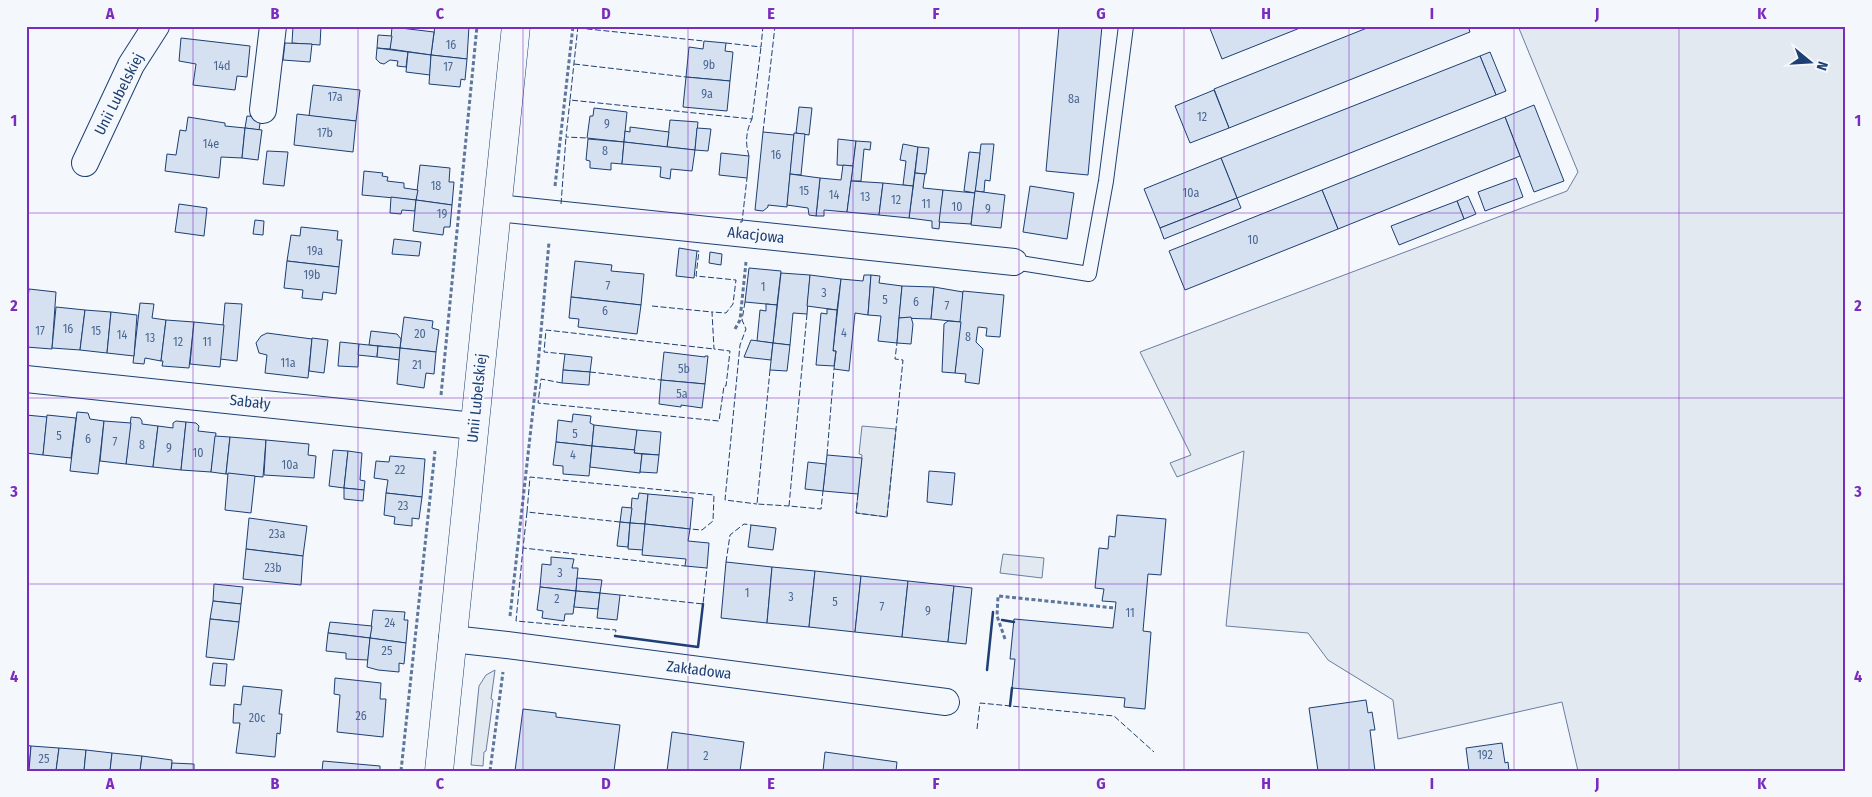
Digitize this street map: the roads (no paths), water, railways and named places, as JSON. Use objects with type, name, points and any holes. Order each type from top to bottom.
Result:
[{"type":"street","name":"Unii Lubelskiej","points":[[85,163],[130,65],[156,26]]},
{"type":"street","points":[[263,110],[273,26]]},
{"type":"street","name":"Unii Lubelskiej","points":[[438,771],[516,26]]},
{"type":"street","name":"Akacjowa","points":[[497,208],[1014,262]]},
{"type":"street","name":"Sabały","points":[[26,378],[474,426]]},
{"type":"street","name":"Zakładowa","points":[[452,639],[506,644],[946,702]]},
{"type":"lane","points":[[1014,262],[1089,274],[1106,180],[1126,26]]}]
